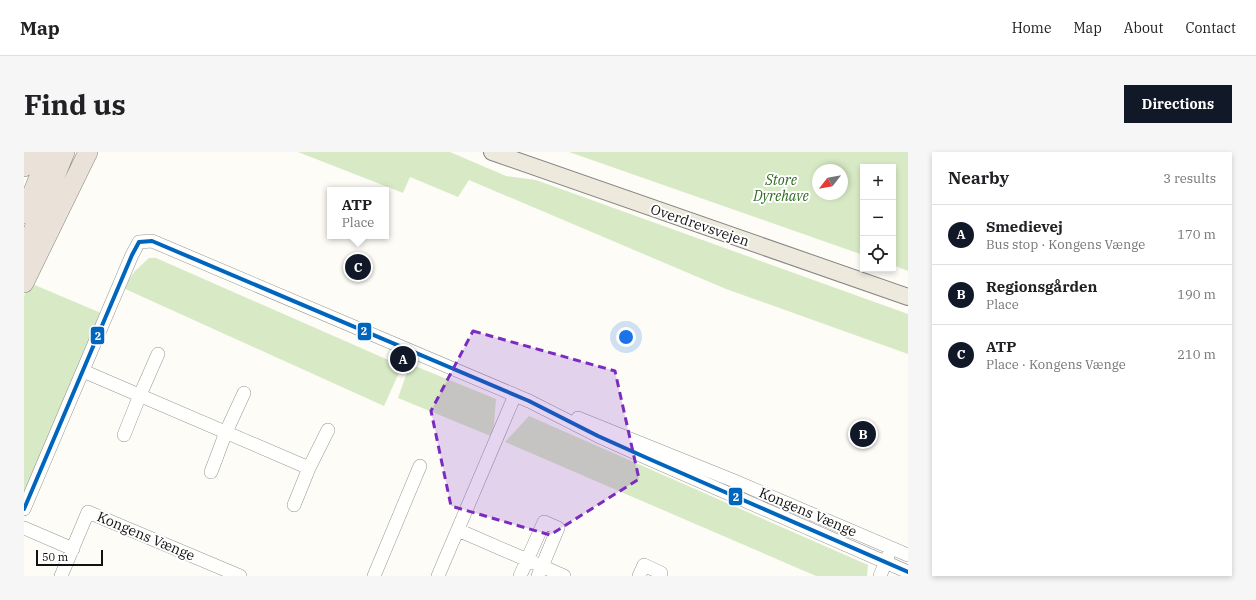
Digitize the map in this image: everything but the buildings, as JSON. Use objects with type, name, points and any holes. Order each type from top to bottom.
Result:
[{"type":"highway","points":[[24,168],[29,152]]},
{"type":"highway","points":[[24,214],[49,152]]},
{"type":"highway","points":[[24,253],[64,152]]},
{"type":"highway","points":[[24,283],[88,152]]},
{"type":"main road","name":"Overdrevsvejen","points":[[492,152],[908,297]]},
{"type":"street","name":"Kongens Vænge","points":[[24,509],[132,254],[139,242],[152,241],[529,401],[602,427],[908,555]]},
{"type":"street","points":[[124,435],[158,354]]},
{"type":"street","points":[[83,371],[140,394],[310,468]]},
{"type":"street","points":[[211,472],[226,432],[244,393]]},
{"type":"street","points":[[438,576],[515,395]]},
{"type":"street","name":"Kongens Vænge","points":[[529,401],[598,436],[640,455],[908,572]]},
{"type":"street","points":[[294,505],[328,430]]},
{"type":"street","points":[[374,576],[420,466]]},
{"type":"street","name":"Kongens Vænge","points":[[61,576],[88,512],[240,576]]},
{"type":"street","points":[[520,576],[544,522],[558,528],[540,571]]},
{"type":"street","points":[[24,528],[73,549]]},
{"type":"street","points":[[458,530],[527,560],[540,571],[564,576]]},
{"type":"street","points":[[880,576],[892,548]]},
{"type":"street","points":[[639,576],[644,565],[661,573]]},
{"type":"highlighted area","points":[[473,331],[615,371],[639,479],[550,535],[451,506],[431,411]]},
{"type":"green space","points":[[298,152],[450,152],[506,176],[536,180],[908,314],[908,354],[726,289],[469,180],[458,197],[410,177],[403,193]]},
{"type":"green space","name":"Store Dyrehave","points":[[569,152],[908,152],[908,271],[896,266],[896,164],[860,164],[860,254]]},
{"type":"green space","points":[[149,258],[156,258],[402,366],[384,406],[123,288],[135,271]]},
{"type":"green space","points":[[30,283],[101,313],[24,493],[24,296]]},
{"type":"green space","points":[[410,364],[496,399],[493,437],[398,398]]},
{"type":"green space","points":[[529,416],[868,565],[867,576],[816,576],[505,442]]},
{"type":"transit line","name":"2","points":[[24,509],[132,255],[139,242],[152,241],[529,401],[598,436],[908,572]]},
{"type":"place","name":"ATP","points":[[358,267]]},
{"type":"place","name":"Smedievej","points":[[403,359]]},
{"type":"place","name":"Regionsgården","points":[[863,434]]}]
